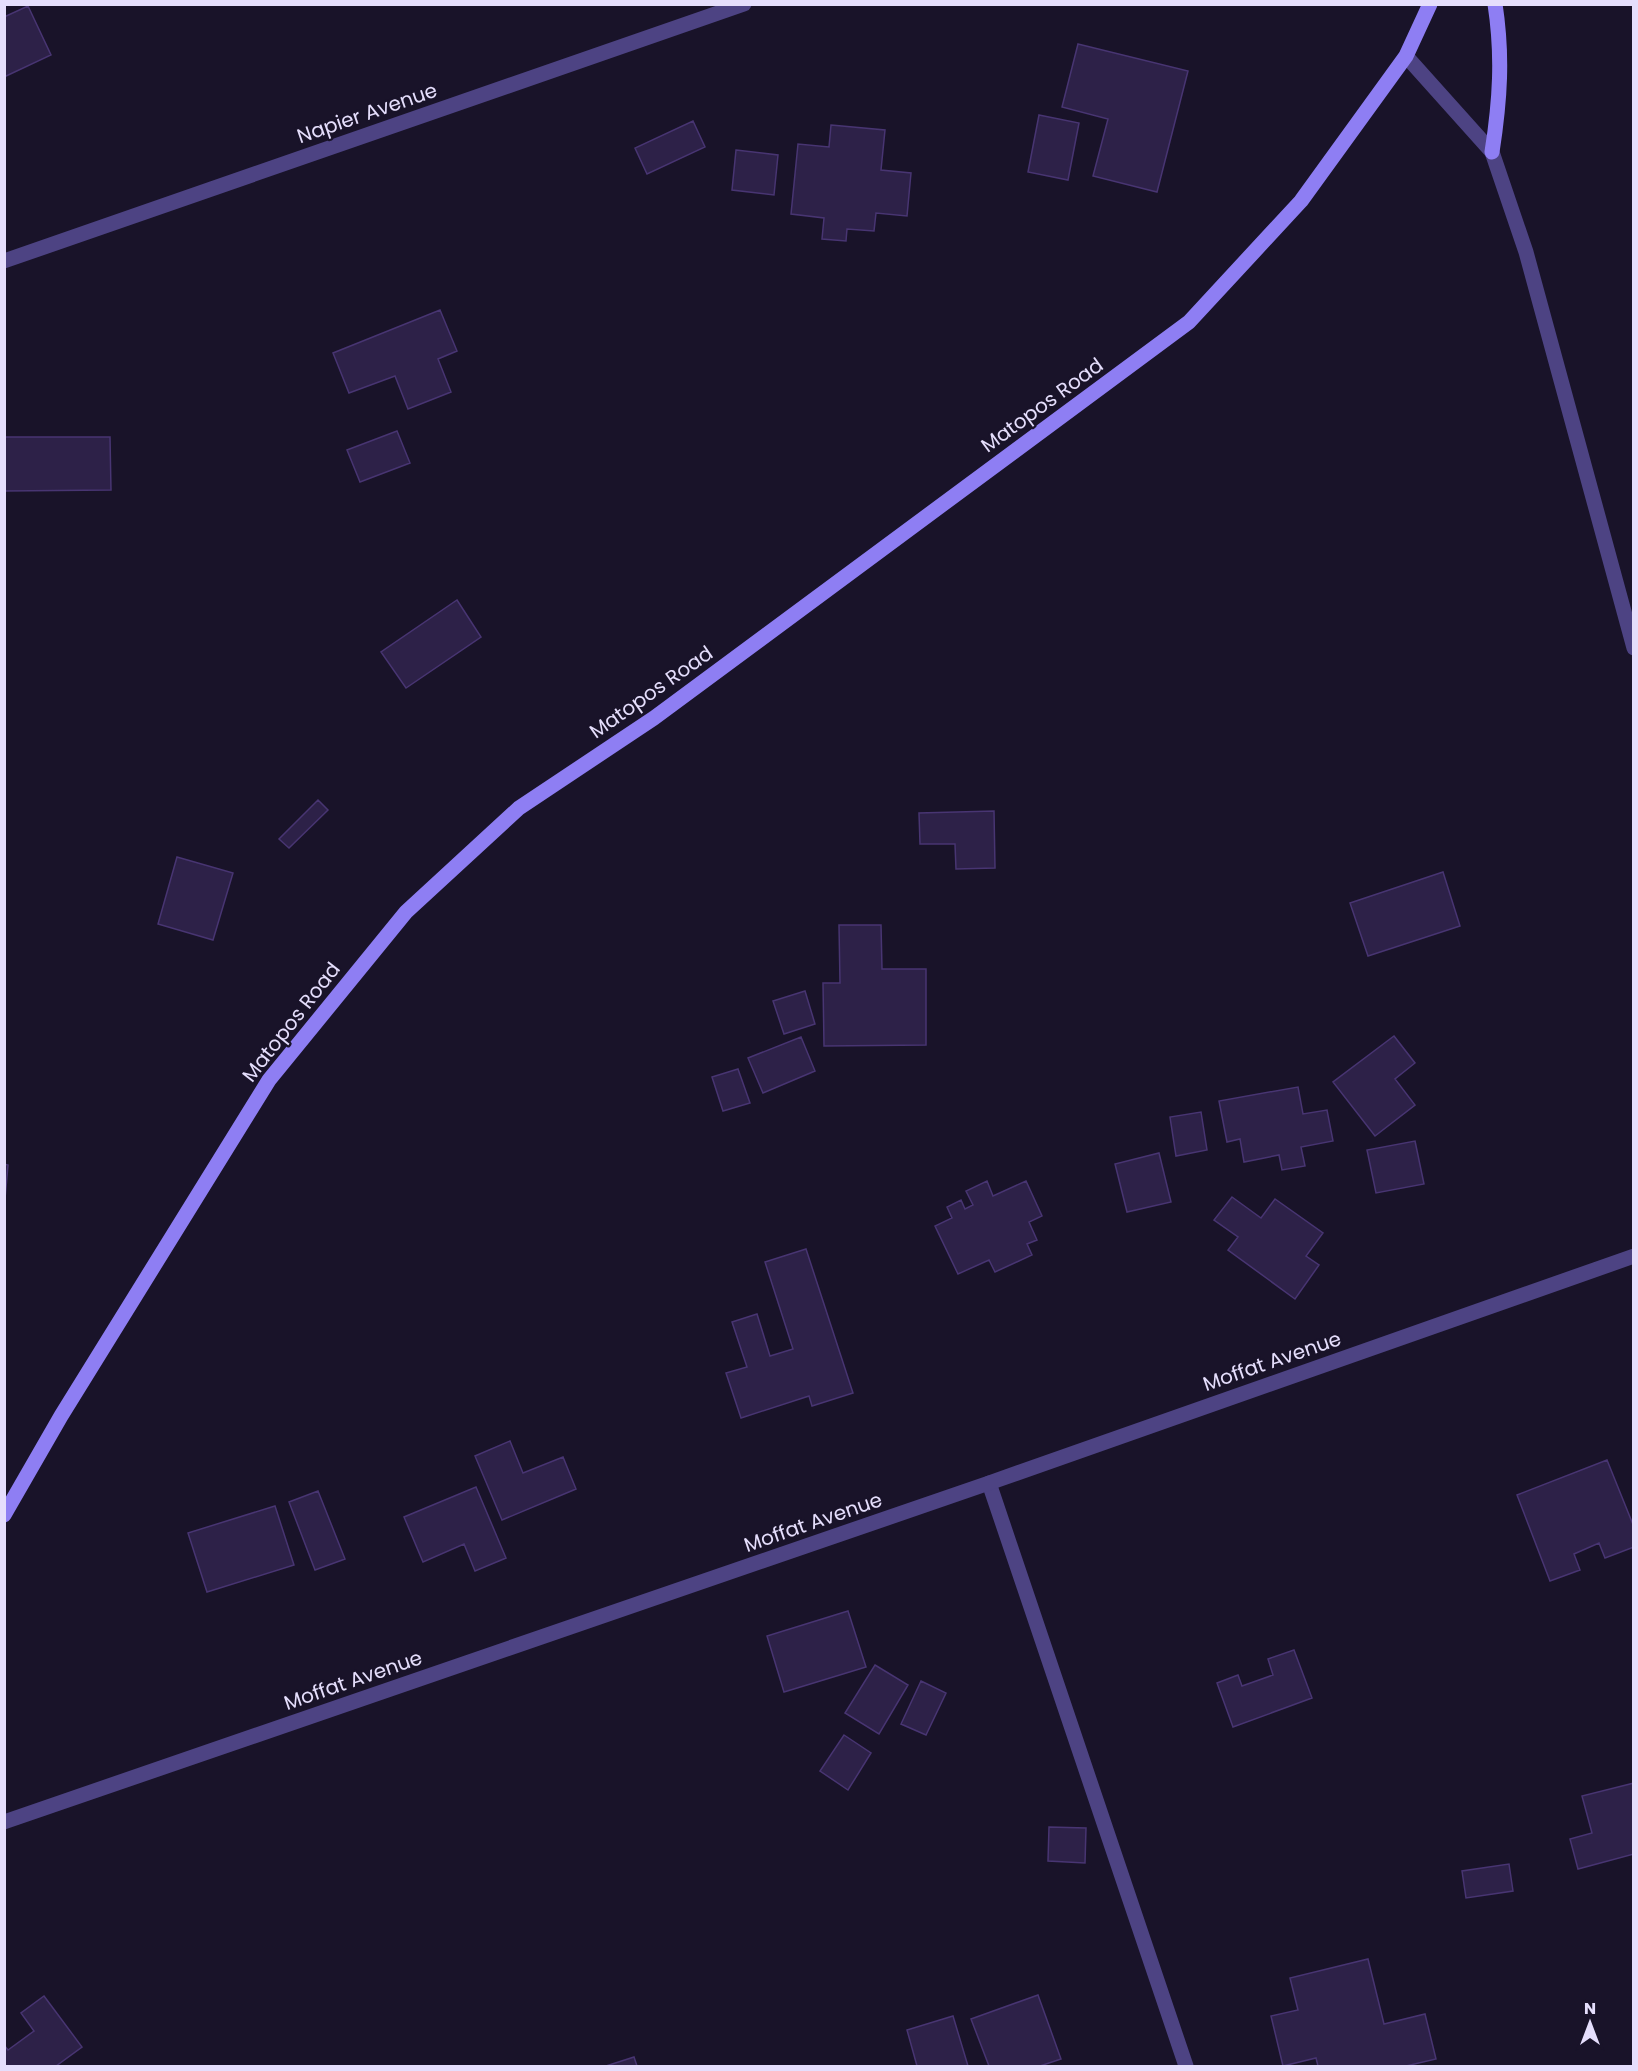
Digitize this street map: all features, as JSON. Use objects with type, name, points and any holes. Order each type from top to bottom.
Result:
[{"type":"main road","name":"Matopos Road","points":[[4,1515],[61,1416],[269,1080],[406,912],[519,808],[654,718],[1189,322],[1301,201],[1406,56],[1430,4]]},
{"type":"main road","points":[[1492,152],[1500,82],[1500,39],[1495,4]]},
{"type":"street","name":"Napier Avenue","points":[[4,261],[744,4]]},
{"type":"street","points":[[1406,56],[1492,152],[1526,252],[1634,648]]},
{"type":"street","name":"Moffat Avenue","points":[[4,1822],[989,1483],[1634,1256]]},
{"type":"street","points":[[989,1483],[1186,2067]]},
{"type":"building","points":[[28,6],[51,55],[4,77],[4,17]]},
{"type":"building","points":[[1078,44],[1188,71],[1157,192],[1093,176],[1108,119],[1062,107]]},
{"type":"building","points":[[1039,115],[1079,123],[1068,180],[1028,172]]},
{"type":"building","points":[[693,121],[705,147],[647,174],[635,148]]},
{"type":"building","points":[[831,125],[885,130],[881,170],[911,173],[907,216],[876,213],[874,231],[847,229],[846,241],[822,239],[824,218],[791,214],[798,144],[829,147]]},
{"type":"building","points":[[736,150],[778,155],[774,195],[732,190]]},
{"type":"building","points":[[440,310],[457,351],[438,359],[451,392],[408,409],[395,376],[349,393],[333,353]]},
{"type":"building","points":[[397,431],[410,463],[360,482],[347,450]]},
{"type":"building","points":[[4,437],[110,437],[111,490],[4,491]]},
{"type":"building","points":[[457,600],[481,637],[406,688],[381,652]]},
{"type":"building","points":[[318,800],[328,810],[289,848],[279,839]]},
{"type":"building","points":[[994,811],[995,868],[956,869],[955,844],[920,844],[919,813]]},
{"type":"building","points":[[177,857],[233,873],[213,940],[158,924]]},
{"type":"building","points":[[1443,872],[1460,926],[1368,956],[1350,903]]},
{"type":"building","points":[[839,925],[881,925],[882,969],[926,969],[926,1045],[824,1046],[823,983],[840,983]]},
{"type":"building","points":[[805,991],[815,1024],[784,1034],[773,1001]]},
{"type":"building","points":[[1394,1036],[1415,1063],[1395,1079],[1415,1105],[1375,1136],[1333,1082]]},
{"type":"building","points":[[801,1037],[815,1071],[763,1093],[748,1058]]},
{"type":"building","points":[[738,1069],[750,1103],[723,1111],[712,1077]]},
{"type":"building","points":[[1298,1087],[1303,1114],[1327,1110],[1333,1141],[1301,1147],[1305,1166],[1282,1170],[1279,1155],[1244,1162],[1240,1139],[1227,1142],[1219,1101]]},
{"type":"building","points":[[1201,1112],[1207,1150],[1176,1156],[1170,1117]]},
{"type":"building","points":[[1415,1141],[1424,1184],[1376,1193],[1367,1150]]},
{"type":"building","points":[[1159,1153],[1171,1202],[1127,1212],[1115,1164]]},
{"type":"building","points":[[4,1164],[8,1165],[4,1210]]},
{"type":"building","points":[[987,1181],[993,1196],[1026,1181],[1042,1216],[1029,1222],[1037,1240],[1027,1244],[1032,1255],[995,1272],[989,1260],[958,1274],[935,1226],[952,1218],[947,1207],[961,1200],[965,1209],[973,1205],[966,1191]]},
{"type":"building","points":[[1232,1197],[1261,1218],[1275,1199],[1323,1233],[1306,1256],[1319,1265],[1295,1299],[1228,1250],[1238,1237],[1214,1220]]},
{"type":"building","points":[[806,1249],[853,1393],[812,1406],[809,1396],[741,1418],[726,1373],[747,1367],[732,1322],[757,1314],[770,1356],[793,1349],[765,1262]]},
{"type":"building","points":[[510,1441],[523,1473],[563,1457],[576,1489],[502,1520],[475,1456]]},
{"type":"building","points":[[1607,1460],[1634,1527],[1634,1547],[1605,1558],[1599,1543],[1574,1554],[1580,1570],[1550,1581],[1517,1495]]},
{"type":"building","points":[[476,1487],[506,1558],[475,1571],[464,1544],[423,1562],[404,1517]]},
{"type":"building","points":[[318,1491],[345,1559],[315,1570],[289,1502]]},
{"type":"building","points":[[275,1506],[294,1565],[207,1592],[188,1533]]},
{"type":"building","points":[[848,1611],[866,1667],[784,1692],[767,1636]]},
{"type":"building","points":[[1294,1650],[1312,1698],[1233,1727],[1217,1683],[1238,1675],[1242,1686],[1273,1675],[1268,1659]]},
{"type":"building","points":[[875,1665],[908,1685],[879,1734],[845,1713]]},
{"type":"building","points":[[921,1681],[946,1693],[926,1735],[901,1724]]},
{"type":"building","points":[[844,1735],[871,1753],[848,1790],[820,1771]]},
{"type":"building","points":[[1634,1783],[1634,1854],[1578,1869],[1570,1839],[1592,1833],[1582,1796]]},
{"type":"building","points":[[1049,1827],[1086,1828],[1085,1863],[1048,1861]]},
{"type":"building","points":[[1509,1864],[1513,1891],[1466,1898],[1462,1871]]},
{"type":"building","points":[[1368,1959],[1384,2024],[1425,2014],[1436,2059],[1406,2066],[1318,2066],[1316,2058],[1283,2066],[1271,2016],[1298,2010],[1290,1978]]},
{"type":"building","points":[[1038,1995],[1061,2059],[1040,2066],[989,2066],[971,2019]]},
{"type":"building","points":[[44,1996],[82,2047],[56,2066],[4,2066],[4,2045],[8,2050],[34,2031],[21,2013]]},
{"type":"building","points":[[953,2016],[968,2066],[917,2066],[907,2030]]},
{"type":"building","points":[[634,2057],[637,2066],[606,2066]]}]
